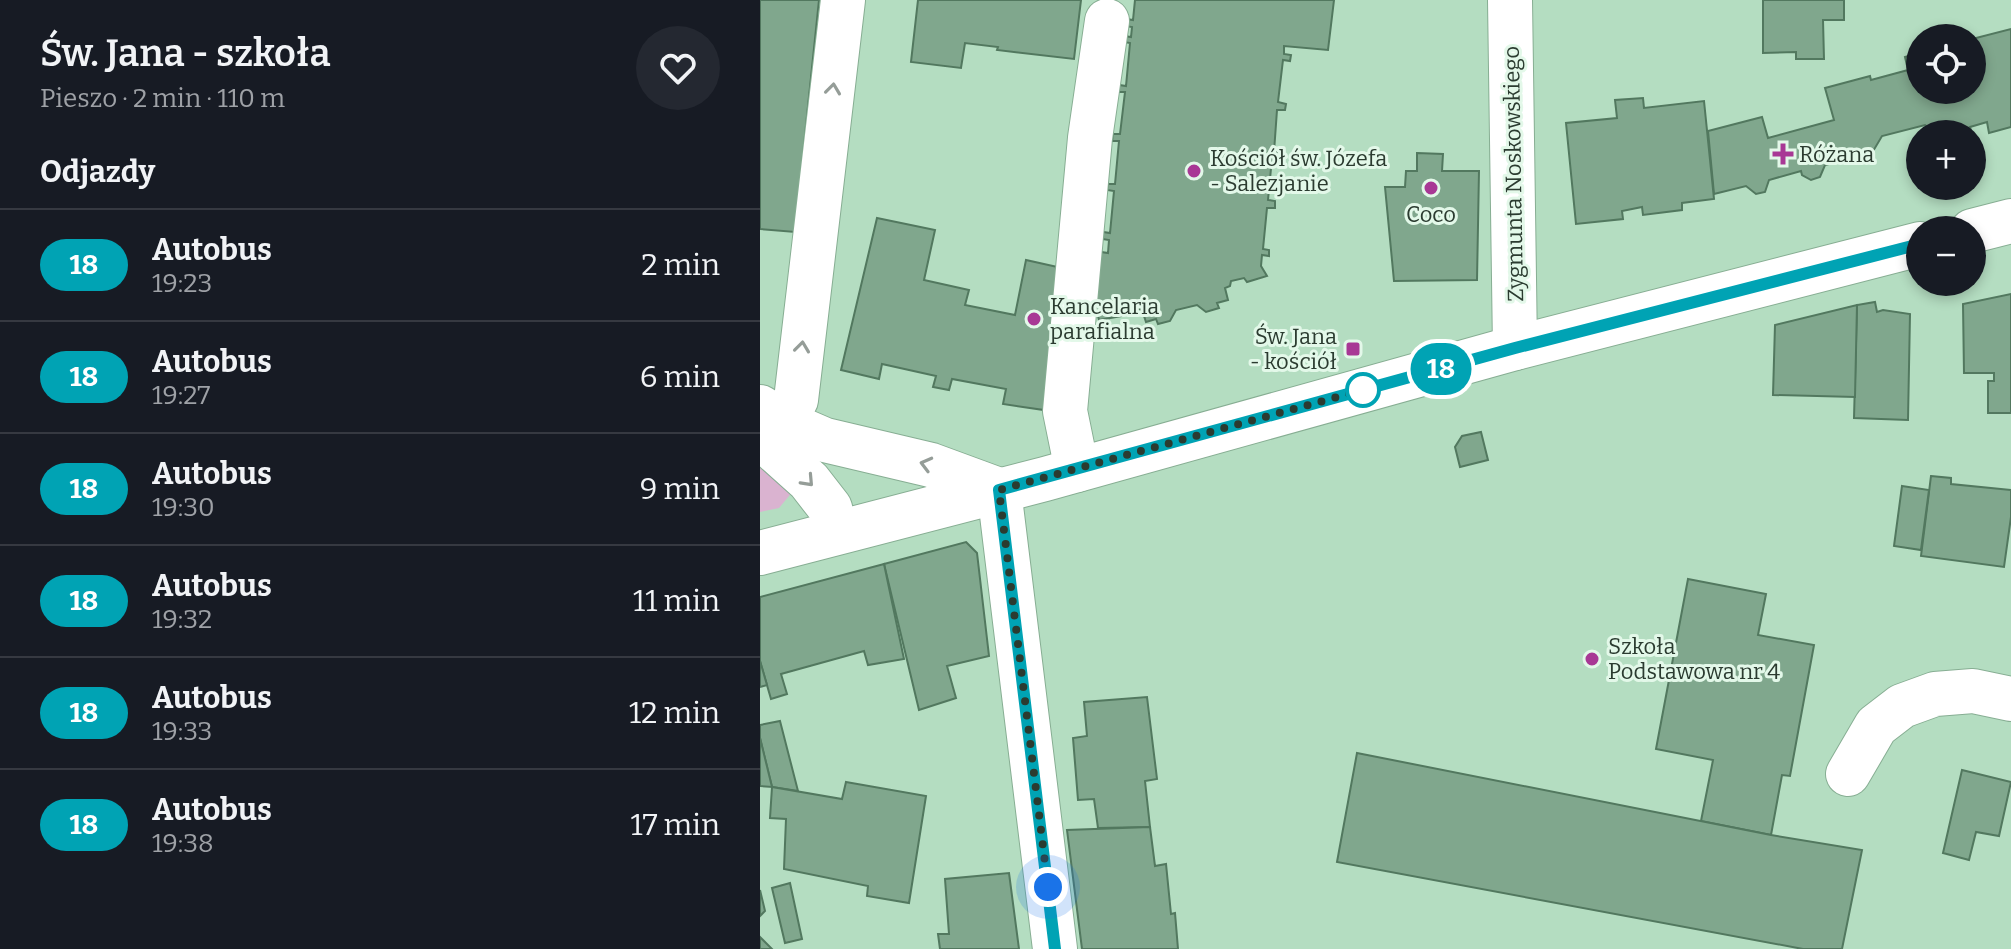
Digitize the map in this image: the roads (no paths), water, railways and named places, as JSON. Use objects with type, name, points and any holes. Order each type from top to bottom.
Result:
[{"type":"street","points":[[767,426],[796,400],[843,0]]},
{"type":"street","name":"Zygmunta Noskowskiego","points":[[1510,0],[1515,348]]},
{"type":"street","points":[[1077,470],[1065,411],[1090,138],[1107,21]]},
{"type":"street","points":[[1986,227],[2011,221]]},
{"type":"street","points":[[760,553],[1077,470],[1515,348],[1906,248]]},
{"type":"street","points":[[767,426],[931,465],[999,490]]},
{"type":"street","points":[[767,426],[830,508],[836,532]]},
{"type":"street","points":[[999,490],[1055,949]]},
{"type":"street","points":[[1848,774],[1876,726],[1902,706],[1935,694],[1992,695]]},
{"type":"place","name":"Różana","points":[[1783,154]]},
{"type":"place","name":"Kościół św. Józefa - Salezjanie","points":[[1194,171]]},
{"type":"place","name":"Coco","points":[[1431,188]]},
{"type":"place","name":"Kancelaria parafialna","points":[[1034,319]]},
{"type":"place","name":"Św. Jana - kościół","points":[[1353,349]]},
{"type":"place","name":"Szkoła Podstawowa nr 4","points":[[1592,659]]}]
